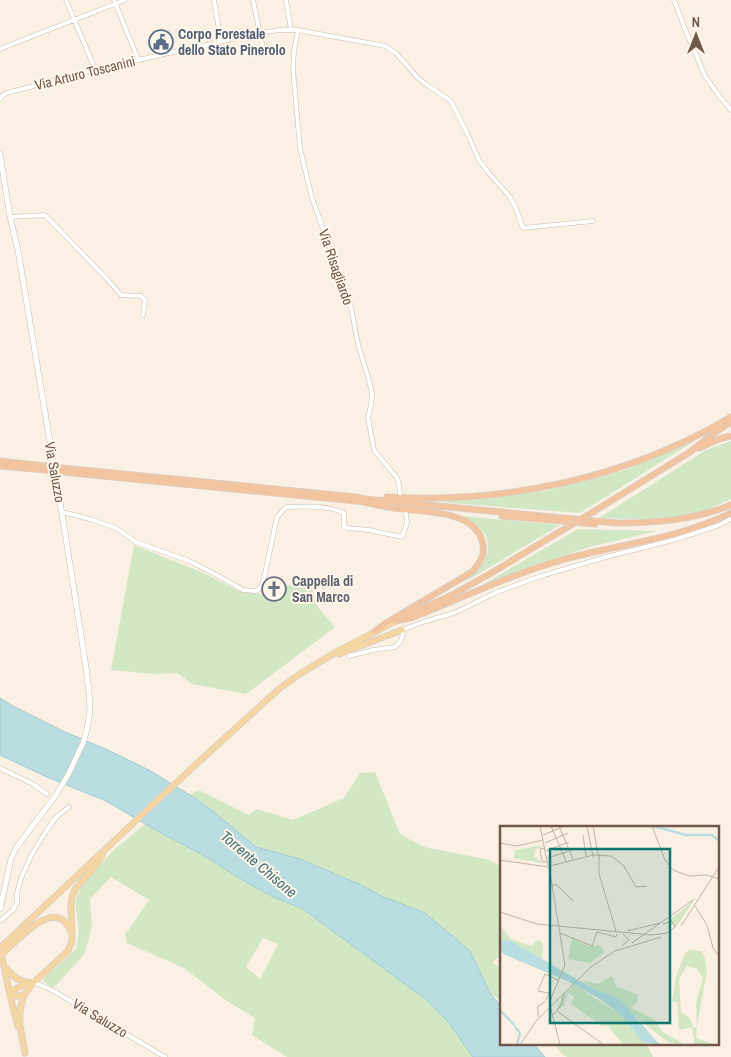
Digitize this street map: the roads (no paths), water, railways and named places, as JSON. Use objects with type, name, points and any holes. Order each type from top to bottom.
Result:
[{"type":"highway","points":[[0,461],[62,470],[356,497],[470,497],[502,494],[560,484],[599,474],[645,458],[731,418]]},
{"type":"highway","points":[[396,621],[452,595],[561,532],[690,452],[731,422]]},
{"type":"highway","points":[[690,452],[719,439],[731,436]]},
{"type":"highway","points":[[0,466],[46,468]]},
{"type":"highway","points":[[158,479],[564,522],[640,526],[666,525],[691,521],[731,508]]},
{"type":"highway","points":[[356,497],[616,523],[654,523],[683,519],[700,516],[731,504]]},
{"type":"highway","points":[[362,502],[457,517],[474,527],[481,537],[484,547],[480,562],[468,575],[374,631]]},
{"type":"highway","points":[[396,621],[411,618],[508,578],[548,564],[684,531],[731,513]]},
{"type":"main road","name":"Via Saluzzo","points":[[0,154],[62,512],[90,692],[90,711],[87,729],[78,755],[56,795],[16,848],[11,859],[0,906]]},
{"type":"main road","points":[[1,949],[122,833],[280,688],[323,660],[374,631],[396,621]]},
{"type":"main road","points":[[323,660],[402,630]]},
{"type":"main road","points":[[26,1055],[20,1026],[20,1010],[24,994],[33,983],[68,951],[72,941],[71,905],[75,889],[111,844]]},
{"type":"main road","points":[[1,949],[43,919],[57,918],[63,921],[68,925],[72,935]]},
{"type":"main road","points":[[1,949],[10,995],[26,1055]]},
{"type":"main road","points":[[4,966],[11,975],[26,983],[33,983]]},
{"type":"main road","points":[[10,995],[14,990],[26,983]]},
{"type":"main road","points":[[10,995],[20,996],[24,994]]},
{"type":"street","points":[[66,0],[95,70]]},
{"type":"street","points":[[0,49],[124,0]]},
{"type":"street","points":[[214,0],[221,42]]},
{"type":"street","points":[[253,0],[263,50]]},
{"type":"street","points":[[286,0],[291,30]]},
{"type":"street","points":[[674,0],[705,76],[731,110]]},
{"type":"street","points":[[115,2],[138,59]]},
{"type":"street","name":"Via Arturo Toscanini","points":[[0,98],[7,93],[138,59],[260,33],[298,30],[385,46],[396,52],[418,78],[451,101],[468,133],[479,160],[510,197],[523,228],[592,221]]},
{"type":"street","name":"Via Risagliardo","points":[[298,30],[293,69],[300,148],[312,198],[351,307],[358,344],[369,380],[372,394],[368,418],[374,450],[397,478],[400,495]]},
{"type":"street","points":[[10,217],[44,215],[102,273],[121,295],[141,296],[145,300],[143,315]]},
{"type":"street","points":[[62,512],[116,528],[136,542],[189,561],[243,590],[257,591],[263,583],[277,517],[286,506],[335,509],[344,513],[344,526],[347,528],[369,530],[402,537],[407,523],[406,514]]},
{"type":"street","points":[[349,656],[395,647],[401,641],[402,630],[454,613],[495,593],[541,576],[677,539],[717,526],[731,519]]},
{"type":"street","points":[[0,768],[33,784],[47,794]]},
{"type":"street","points":[[0,921],[12,910],[17,902],[21,878],[45,833],[56,817],[69,807]]},
{"type":"street","name":"Via Saluzzo","points":[[33,983],[52,990],[165,1057]]},
{"type":"water","name":"Torrente Chisone","points":[[0,698],[65,732],[149,770],[210,809],[256,847],[300,859],[361,885],[381,896],[425,913],[470,951],[490,993],[500,1005],[500,1044],[534,1044],[545,1057],[473,1057],[449,1023],[428,1001],[303,909],[271,896],[203,855],[106,801],[0,755]]},
{"type":"place","name":"Corpo Forestale dello Stato Pinerolo","points":[[161,42]]},
{"type":"place","name":"Cappella di San Marco","points":[[274,589]]}]
